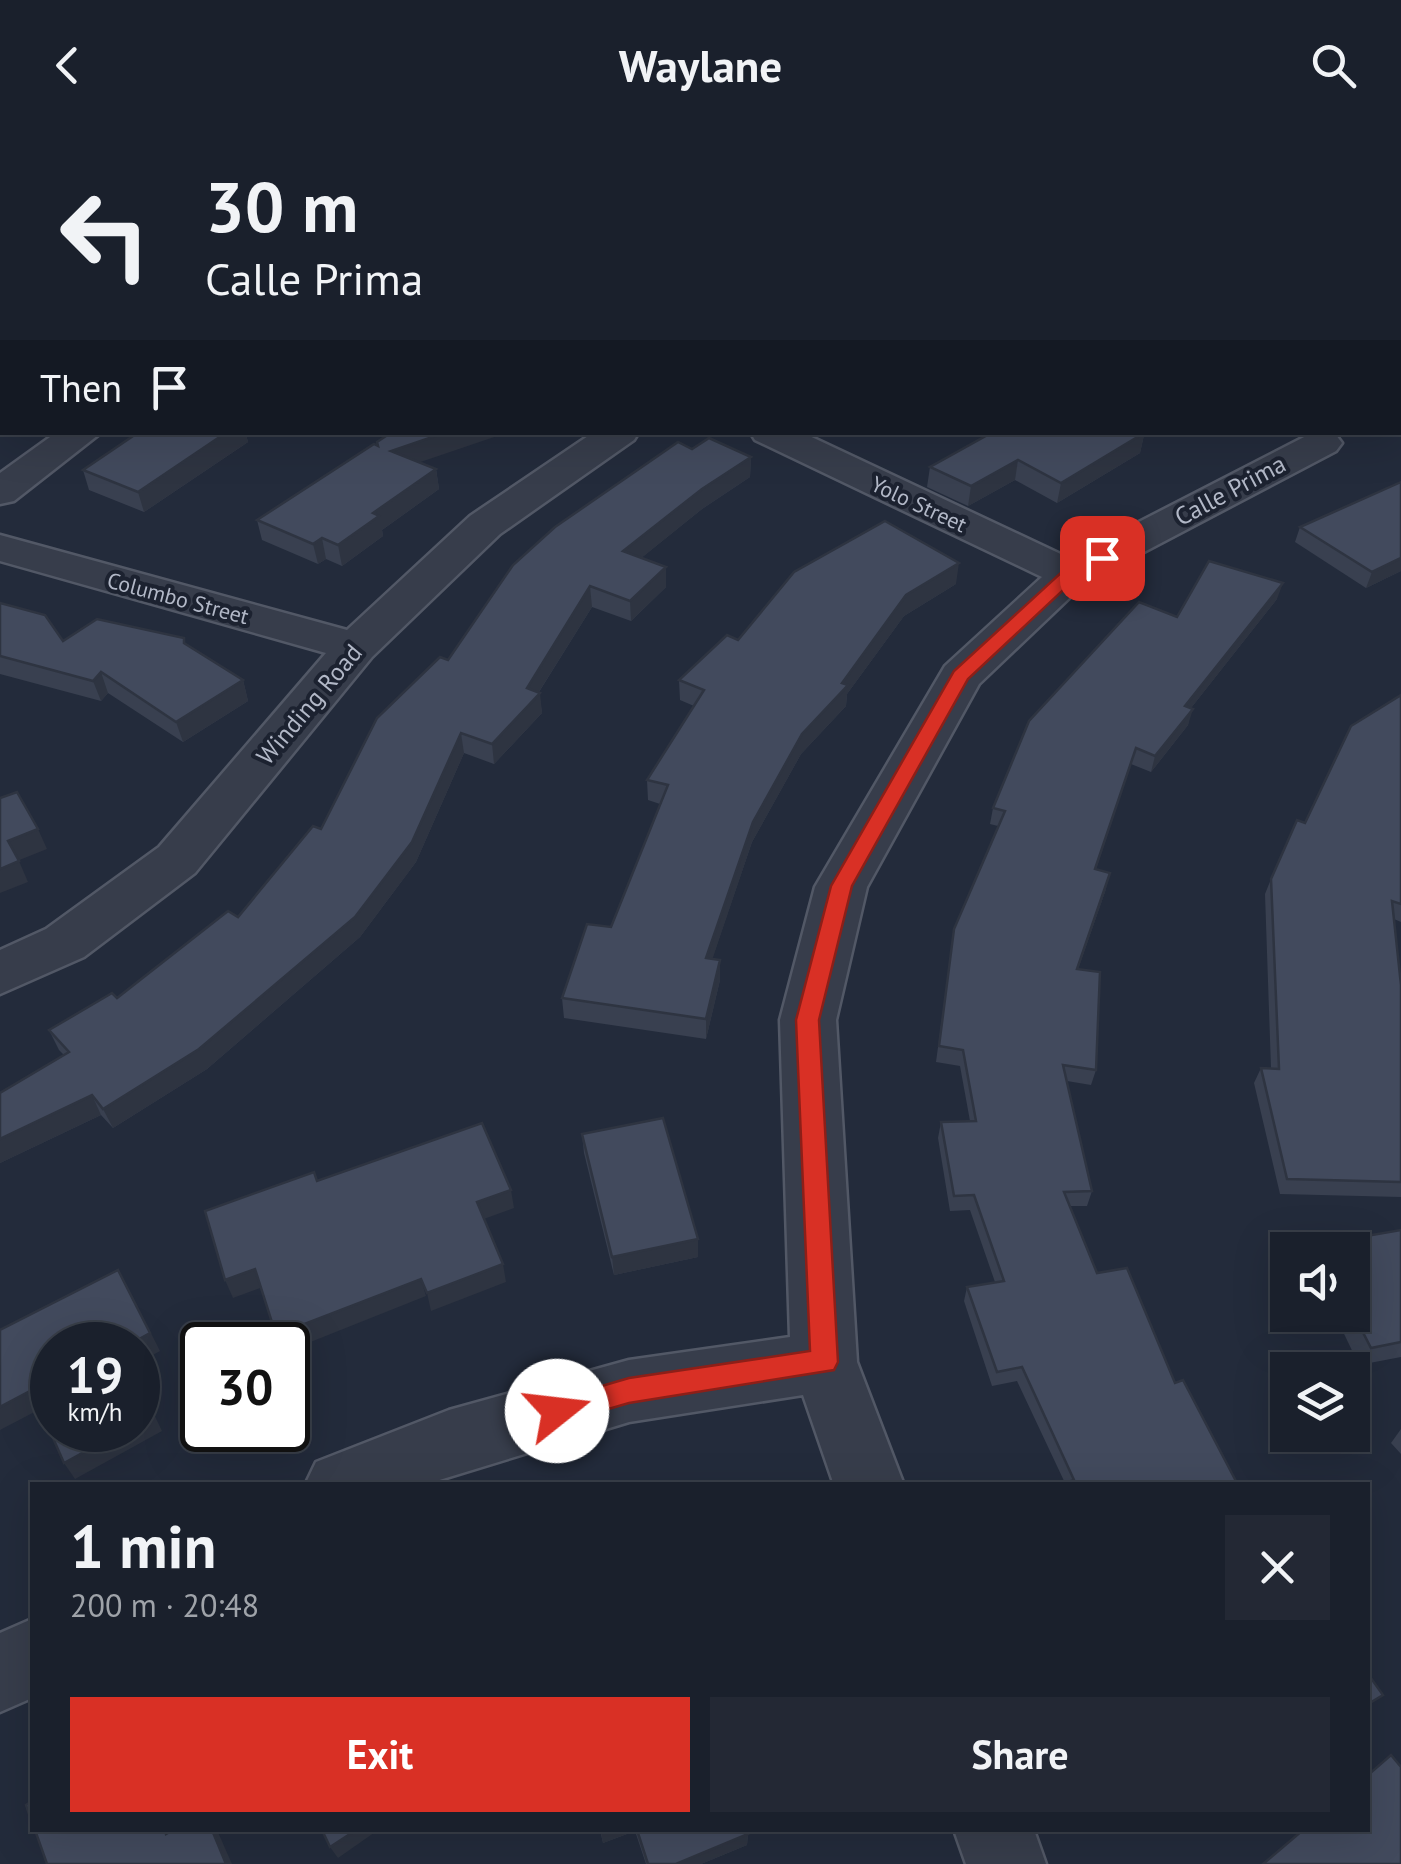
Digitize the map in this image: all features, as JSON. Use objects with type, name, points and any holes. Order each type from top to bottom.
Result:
[{"type":"street","points":[[0,492],[80,435]]},
{"type":"street","name":"Winding Road","points":[[0,973],[64,943],[177,860],[356,647],[485,525],[616,435]]},
{"type":"street","name":"Yolo Street","points":[[775,435],[1070,574]]},
{"type":"street","name":"Calle Prima","points":[[868,1482],[824,1362],[808,1020],[842,886],[961,676],[1070,574],[1322,443]]},
{"type":"street","name":"Columbo Street","points":[[0,548],[356,647]]},
{"type":"street","points":[[348,1482],[449,1442],[629,1390],[824,1362]]},
{"type":"street","points":[[0,1675],[30,1657]]},
{"type":"street","points":[[995,1832],[1006,1864]]},
{"type":"building","points":[[135,435],[223,435],[138,492],[83,470]]},
{"type":"building","points":[[388,435],[438,435],[391,451],[436,469],[373,513],[379,516],[338,545],[322,538],[313,544],[257,520],[374,444],[378,446],[377,442]]},
{"type":"building","points":[[988,435],[1141,435],[1061,483],[1018,460],[971,486],[930,467]]},
{"type":"building","points":[[709,438],[751,457],[702,489],[623,551],[666,567],[630,601],[590,586],[527,688],[540,693],[492,744],[461,733],[412,842],[355,917],[199,1049],[103,1109],[92,1095],[0,1139],[0,1093],[69,1052],[49,1030],[112,993],[117,998],[228,911],[238,917],[313,826],[321,829],[377,718],[440,657],[448,660],[513,565],[555,527],[678,442],[692,449]]},
{"type":"building","points":[[1401,482],[1401,558],[1372,572],[1300,527]]},
{"type":"building","points":[[885,521],[959,563],[906,595],[842,683],[848,685],[802,734],[753,822],[706,958],[720,960],[706,1019],[562,998],[587,924],[611,927],[668,785],[647,780],[704,690],[679,680],[727,635],[738,640],[794,572]]},
{"type":"building","points":[[1209,561],[1283,583],[1185,706],[1193,709],[1155,756],[1136,748],[1095,869],[1110,873],[1077,969],[1100,972],[1096,1070],[1063,1065],[1092,1191],[1064,1192],[1097,1273],[1127,1268],[1175,1383],[1183,1380],[1236,1482],[1068,1482],[1074,1480],[1022,1367],[997,1372],[967,1287],[1004,1281],[974,1195],[954,1196],[941,1122],[976,1121],[963,1050],[939,1046],[954,929],[1005,811],[993,808],[1029,721],[1139,602],[1177,617]]},
{"type":"building","points":[[0,603],[45,615],[63,641],[97,619],[184,638],[184,643],[243,680],[176,722],[101,672],[93,681],[0,656]]},
{"type":"building","points":[[1401,695],[1401,904],[1392,901],[1401,985],[1401,1182],[1287,1179],[1261,1068],[1279,1069],[1271,879],[1297,820],[1305,823],[1351,726]]},
{"type":"building","points":[[17,792],[38,829],[8,841],[19,861],[0,869],[0,798]]},
{"type":"building","points":[[663,1118],[698,1239],[612,1257],[582,1134]]},
{"type":"building","points":[[482,1123],[511,1190],[477,1202],[503,1264],[427,1293],[421,1279],[310,1322],[272,1322],[255,1269],[225,1280],[205,1211],[314,1172],[317,1181]]},
{"type":"building","points":[[1401,1230],[1401,1342],[1371,1348],[1363,1332],[1370,1332],[1370,1235]]},
{"type":"building","points":[[118,1270],[144,1322],[30,1322],[30,1391],[0,1407],[0,1330]]},
{"type":"building","points":[[59,1452],[84,1452],[64,1463]]},
{"type":"building","points":[[1370,1677],[1383,1695],[1370,1703]]},
{"type":"building","points":[[1391,1755],[1401,1767],[1401,1864],[1263,1864],[1301,1832],[1370,1832],[1370,1773]]},
{"type":"building","points":[[36,1832],[213,1832],[226,1864],[47,1864]]},
{"type":"building","points":[[323,1832],[353,1832],[330,1847]]},
{"type":"building","points":[[638,1832],[748,1834],[676,1864],[648,1864]]},
{"type":"route","points":[[557,1411],[629,1390],[824,1362],[808,1020],[842,886],[961,676],[1070,574],[1102,558]]}]
